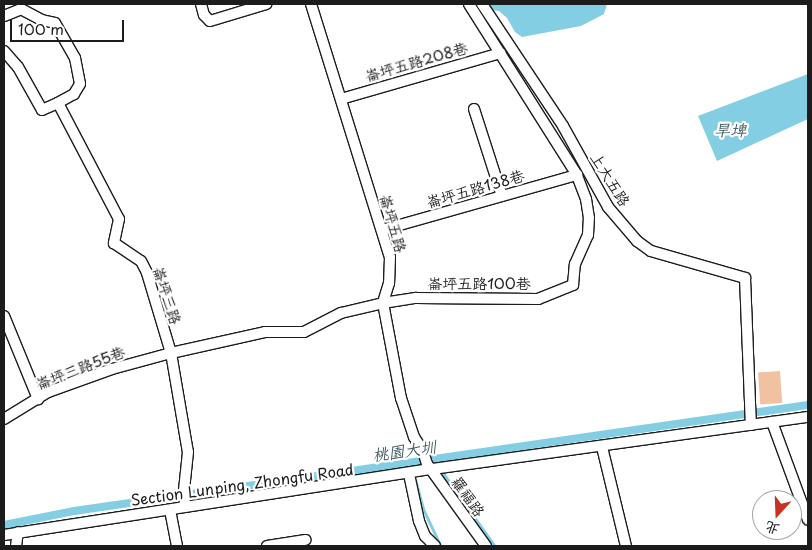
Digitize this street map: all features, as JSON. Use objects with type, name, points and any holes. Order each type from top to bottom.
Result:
[{"type":"street","points":[[201,4],[204,15],[210,21],[266,4]]},
{"type":"street","name":"崙坪五路","points":[[311,4],[390,257],[389,283],[383,302],[401,398],[414,437],[423,451]]},
{"type":"street","points":[[469,4],[577,175]]},
{"type":"street","name":"上大五路","points":[[482,4],[563,126],[608,207],[637,241],[652,251],[745,278],[751,423]]},
{"type":"street","points":[[4,16],[21,9],[42,20],[55,22],[75,58],[80,84],[74,94],[42,110],[18,67],[4,51]]},
{"type":"street","name":"崙坪五路208巷","points":[[341,99],[500,53]]},
{"type":"street","name":"崙坪三路","points":[[58,103],[119,219],[114,243],[141,260],[147,273],[170,353],[188,452],[184,506]]},
{"type":"street","points":[[474,109],[502,196]]},
{"type":"street","name":"崙坪五路138巷","points":[[382,230],[577,175]]},
{"type":"street","name":"崙坪五路100巷","points":[[383,302],[416,298],[538,298],[573,285],[575,264],[588,235],[589,218],[586,199],[577,175]]},
{"type":"street","name":"崙坪三路55巷","points":[[4,419],[48,392],[112,369],[170,353],[265,332],[304,332],[340,313],[383,302]]},
{"type":"street","points":[[4,316],[38,398]]},
{"type":"street","name":"Section Lunping, Zhongfu Road","points":[[4,535],[170,510],[184,506],[409,474],[430,467],[602,447],[751,423],[808,417]]},
{"type":"street","points":[[772,422],[808,520]]},
{"type":"street","points":[[602,447],[626,546]]},
{"type":"street","name":"羅福路","points":[[423,451],[430,467],[486,546]]},
{"type":"street","points":[[409,474],[418,521],[426,536],[435,546]]},
{"type":"street","points":[[170,510],[177,546]]},
{"type":"street","points":[[16,546],[18,532]]},
{"type":"street","points":[[267,546],[306,540]]},
{"type":"water","points":[[486,4],[607,4],[604,14],[581,26],[522,37],[515,32],[507,18],[499,11],[490,10]]},
{"type":"water","name":"旱埤","points":[[808,74],[808,119],[717,161],[698,116]]},
{"type":"building","points":[[780,371],[782,403],[760,404],[758,373]]},
{"type":"waterway","name":"桃園大圳","points":[[4,525],[74,511],[808,405]]},
{"type":"waterway","name":"桃園大圳","points":[[434,460],[437,463]]},
{"type":"waterway","points":[[444,474],[495,546]]},
{"type":"waterway","points":[[416,481],[423,508],[441,546]]}]
